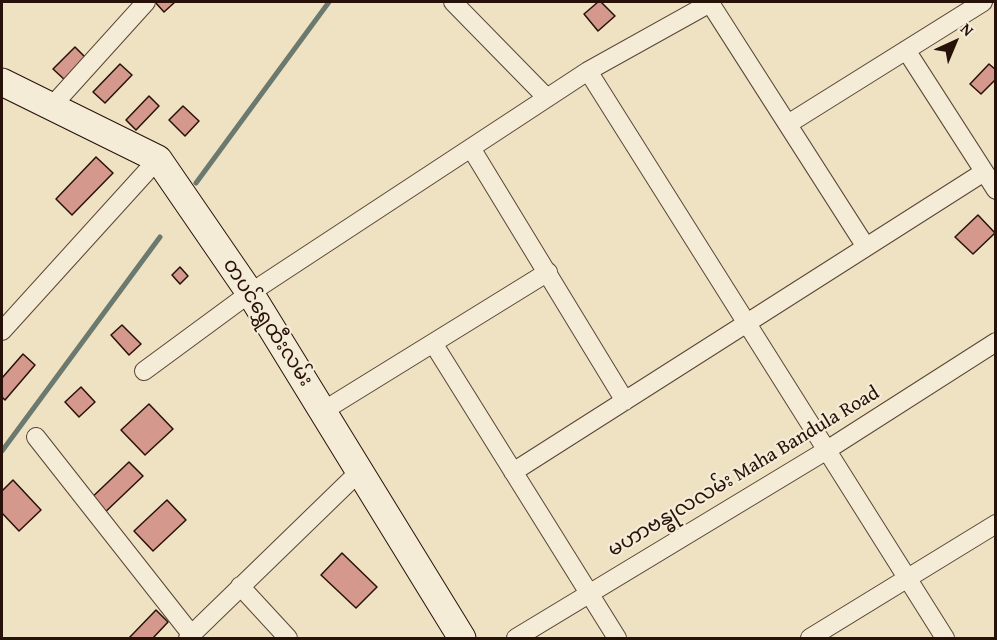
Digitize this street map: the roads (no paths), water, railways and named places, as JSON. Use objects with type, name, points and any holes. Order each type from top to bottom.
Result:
[{"type":"street","points":[[52,106],[146,2]]},
{"type":"street","points":[[453,2],[547,98]]},
{"type":"street","points":[[144,371],[250,293],[588,71],[711,2],[866,247]]},
{"type":"street","points":[[788,124],[983,2]]},
{"type":"street","points":[[906,50],[996,190]]},
{"type":"street","points":[[588,71],[945,639]]},
{"type":"street","name":"တပင်ရွှေထီးလမ်း","points":[[2,82],[158,159],[250,293],[462,639]]},
{"type":"street","points":[[471,148],[625,401]]},
{"type":"street","points":[[2,331],[158,159]]},
{"type":"street","points":[[513,472],[984,172]]},
{"type":"street","points":[[323,411],[548,272]]},
{"type":"street","name":"မဟာဗန္ဓုလလမ်း Maha Bandula Road","points":[[516,639],[827,450],[996,342]]},
{"type":"street","points":[[433,344],[617,639]]},
{"type":"street","points":[[36,437],[190,636],[360,471]]},
{"type":"street","points":[[810,639],[996,524]]},
{"type":"street","points":[[240,586],[288,639]]},
{"type":"waterway","points":[[196,183],[329,2]]},
{"type":"waterway","points":[[2,451],[160,237]]}]
